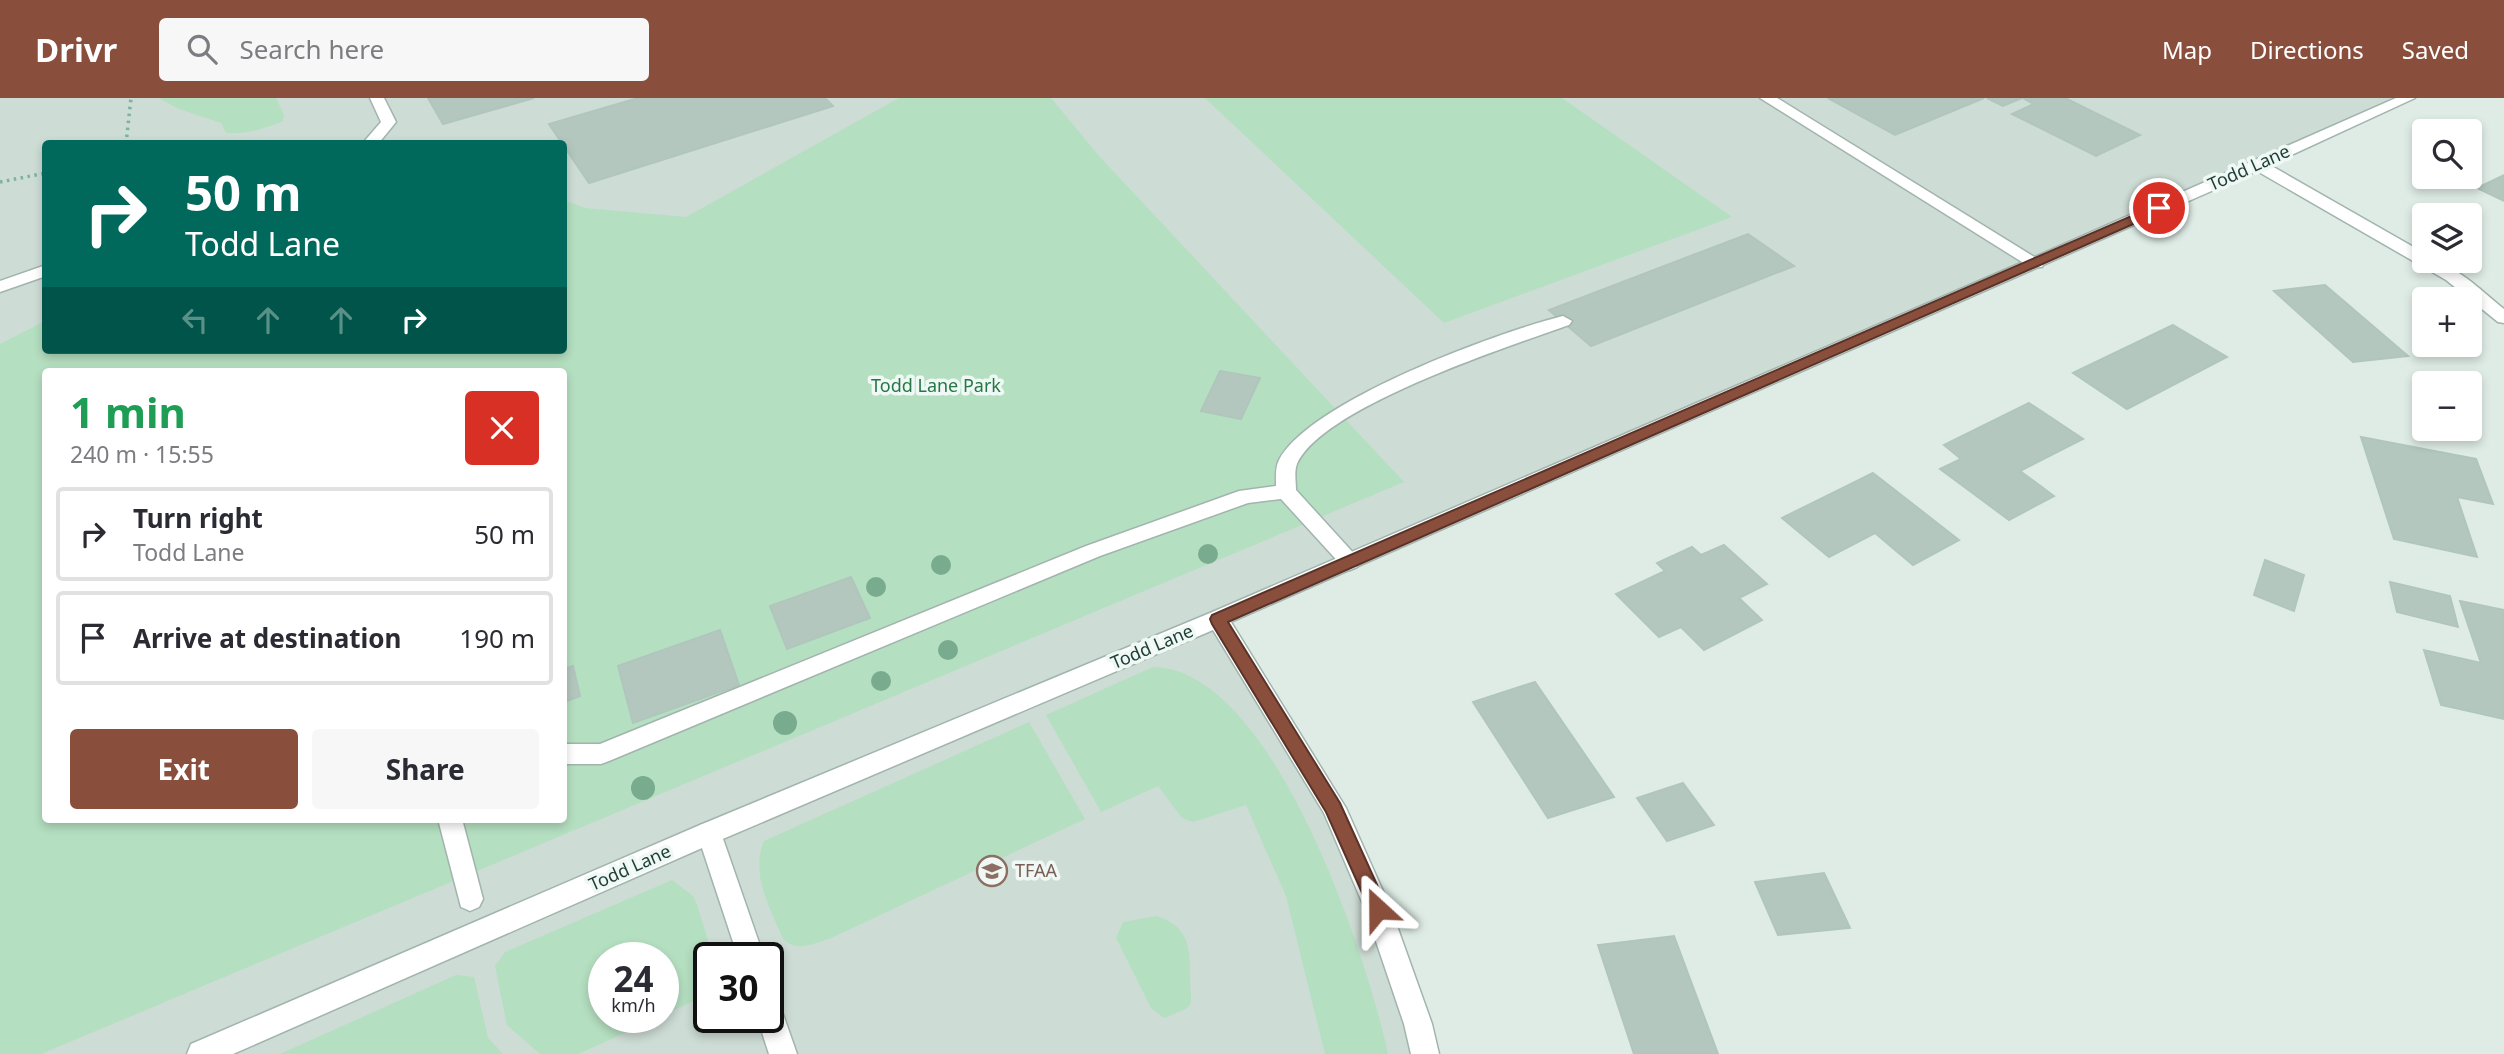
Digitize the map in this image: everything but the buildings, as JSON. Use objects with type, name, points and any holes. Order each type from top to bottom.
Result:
[{"type":"street","points":[[373,140],[389,122],[377,98]]},
{"type":"street","points":[[1767,98],[2036,263]]},
{"type":"street","name":"Todd Lane","points":[[201,1054],[709,833],[1350,562],[2408,98]]},
{"type":"street","points":[[2257,164],[2412,253]]},
{"type":"street","points":[[0,287],[42,271]]},
{"type":"street","points":[[2447,273],[2504,318]]},
{"type":"street","points":[[1350,562],[1286,492],[1287,462],[1314,429],[1399,383],[1563,321]]},
{"type":"street","points":[[567,754],[601,754],[1093,551],[1245,496],[1286,492]]},
{"type":"street","points":[[1218,619],[1334,808],[1378,909],[1419,1024],[1425,1054]]},
{"type":"street","points":[[451,823],[470,899]]},
{"type":"street","points":[[709,833],[746,942]]},
{"type":"street","points":[[776,1033],[783,1054]]},
{"type":"path","points":[[126,140],[131,98]]},
{"type":"path","points":[[0,182],[42,174]]},
{"type":"shaded area","points":[[0,98],[2408,98],[1218,619],[1334,808],[1425,1054],[0,1054]]},
{"type":"green space","points":[[159,98],[276,98],[284,115],[283,121],[262,129],[226,133],[221,123],[179,109]]},
{"type":"green space","name":"Todd Lane Park","points":[[899,98],[1051,98],[1099,156],[1404,482],[41,1054],[0,1054],[0,344],[42,323],[42,354],[567,354],[567,201],[585,208],[686,217]]},
{"type":"green space","points":[[1205,98],[1562,98],[1732,217],[1444,323]]},
{"type":"green space","points":[[1153,667],[1197,680],[1237,714],[1275,764],[1308,824],[1336,889],[1377,1009],[1388,1054],[1325,1054],[1286,896],[1246,805],[1193,822],[1182,818],[1158,786],[1101,812],[1046,715]]},
{"type":"green space","points":[[1029,722],[1085,819],[831,938],[800,946],[783,939],[760,878],[760,853],[764,841]]},
{"type":"green space","points":[[672,880],[693,896],[708,942],[693,942],[693,1001],[679,1008],[679,942],[588,942],[588,1033],[625,1033],[578,1054],[540,1054],[507,1025],[495,966],[505,952]]},
{"type":"green space","points":[[1156,916],[1178,928],[1188,946],[1189,956],[1191,1003],[1186,1009],[1164,1018],[1151,1008],[1116,938],[1123,922]]},
{"type":"green space","points":[[456,975],[474,977],[488,1038],[503,1054],[280,1054]]},
{"type":"place","name":"TFAA","points":[[992,871]]},
{"type":"route","points":[[1378,909],[1334,808],[1218,619],[2159,208]]}]
